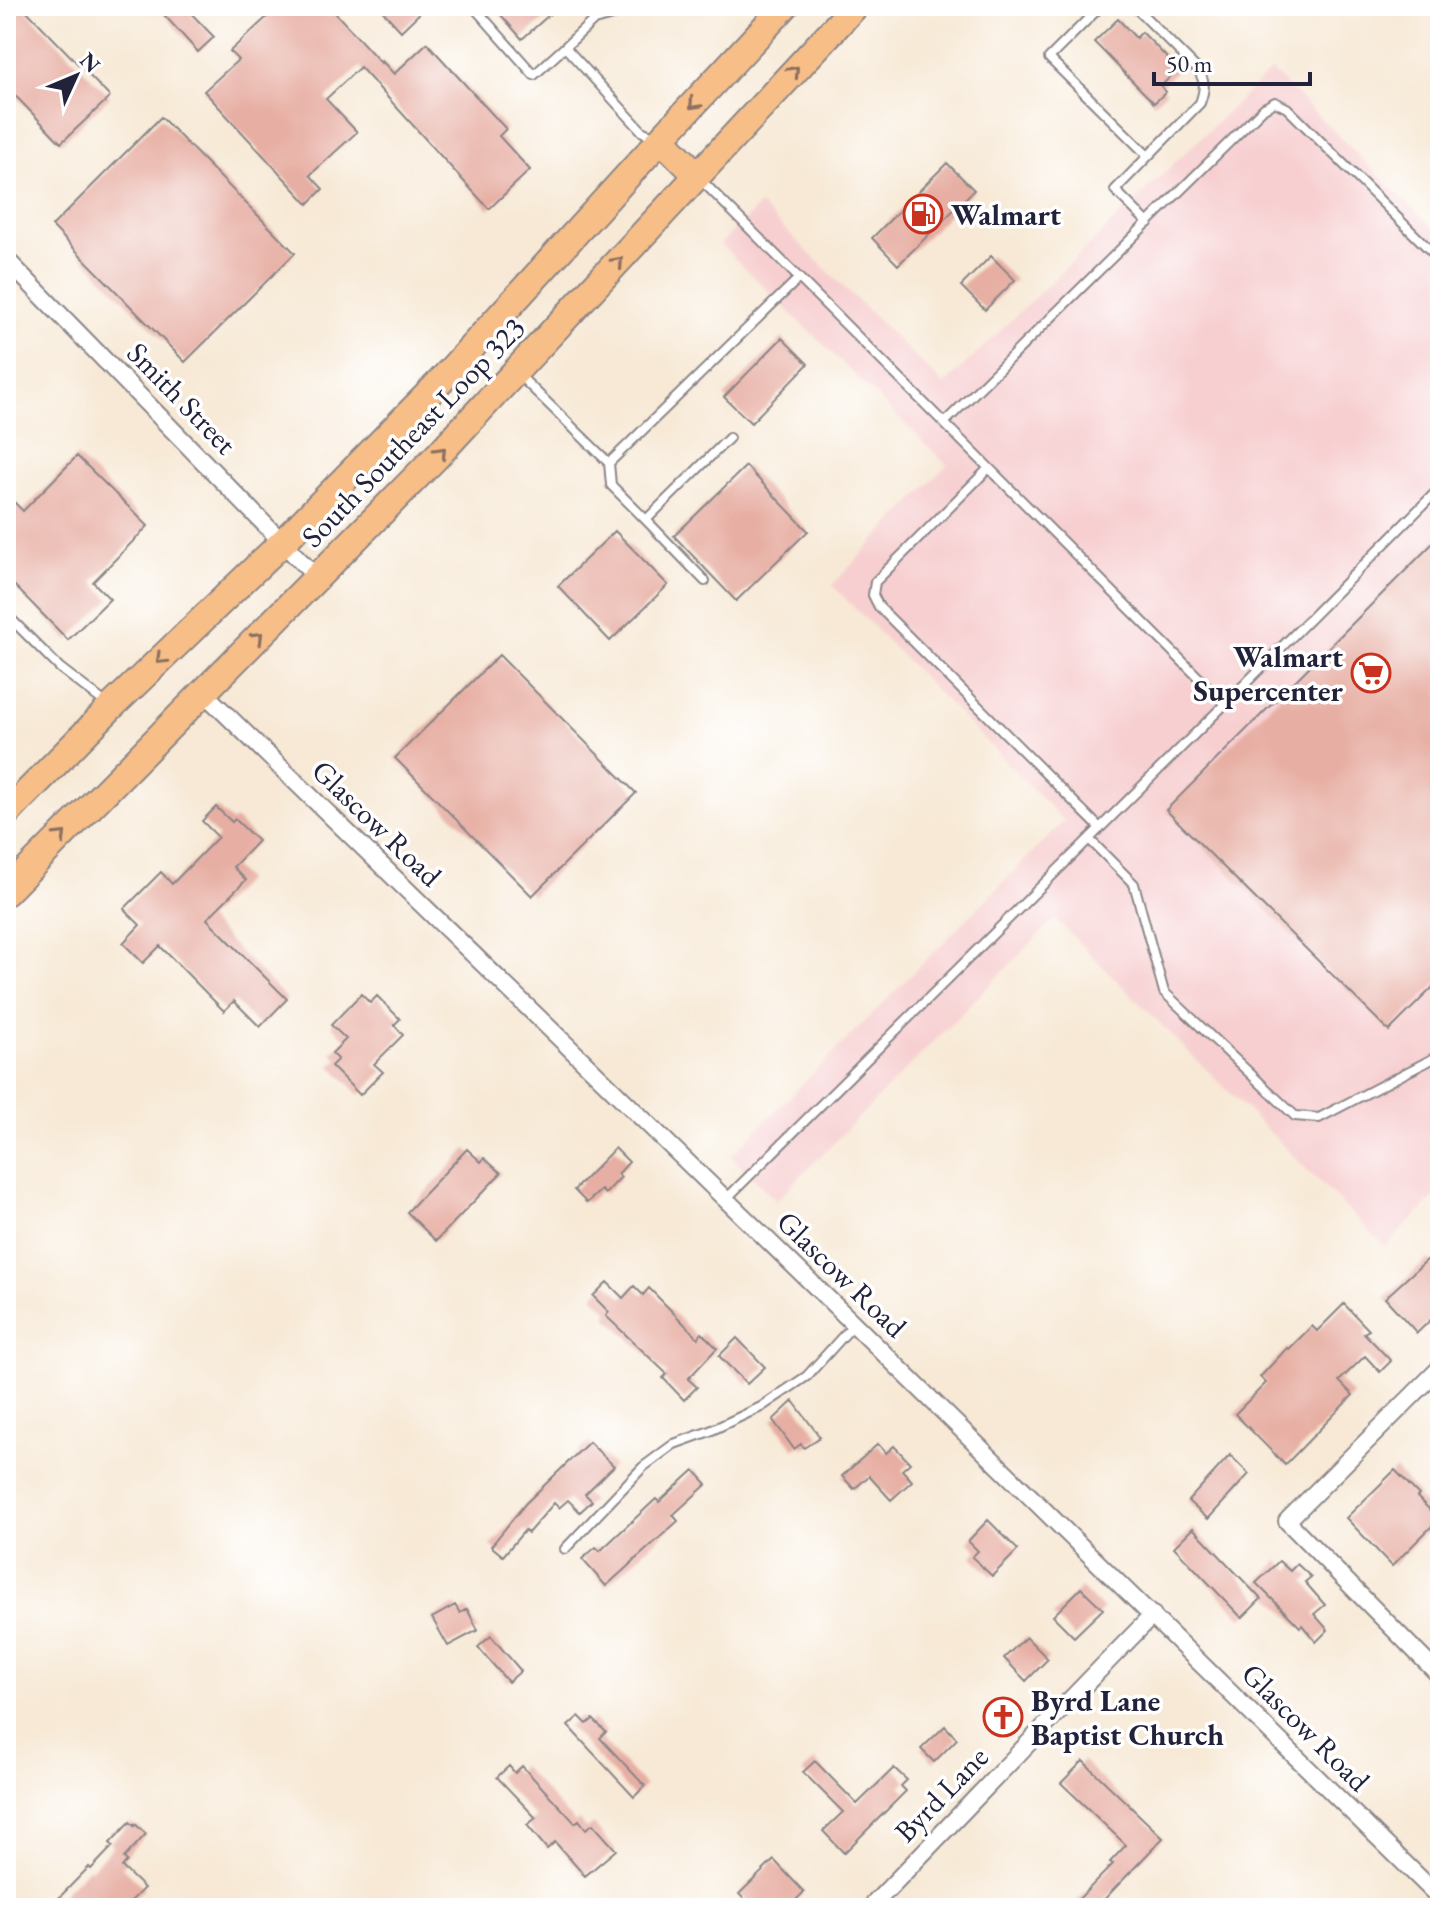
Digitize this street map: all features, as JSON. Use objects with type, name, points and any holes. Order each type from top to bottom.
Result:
[{"type":"highway","name":"South Southeast Loop 323","points":[[6,814],[111,707],[283,542],[440,382],[785,6]]},
{"type":"highway","name":"South Southeast Loop 323","points":[[6,892],[438,455],[855,6]]},
{"type":"highway","points":[[661,139],[697,175]]},
{"type":"street","name":"Smith Street","points":[[6,259],[317,578]]},
{"type":"street","name":"Glascow Road","points":[[203,692],[1440,1898]]},
{"type":"street","points":[[1440,1368],[1287,1521],[1440,1676]]},
{"type":"street","name":"Byrd Lane","points":[[870,1908],[1153,1615]]},
{"type":"lane","points":[[473,6],[534,75],[594,20],[623,12],[629,6]]},
{"type":"lane","points":[[594,6],[594,20]]},
{"type":"lane","points":[[1101,6],[1049,58],[1148,156]]},
{"type":"lane","points":[[1134,6],[1197,69],[1205,87],[1200,103],[1115,190],[1148,223]]},
{"type":"lane","points":[[565,47],[643,132],[661,139]]},
{"type":"lane","points":[[944,423],[1264,108],[1275,102],[1287,108],[1440,260]]},
{"type":"lane","points":[[697,175],[1225,704]]},
{"type":"lane","points":[[609,463],[799,278]]},
{"type":"lane","points":[[516,372],[609,463],[611,485],[705,581]]},
{"type":"lane","points":[[646,520],[729,438]]},
{"type":"lane","points":[[989,468],[875,582],[873,595],[879,607],[1100,828]]},
{"type":"lane","points":[[725,1200],[1440,488]]},
{"type":"lane","points":[[6,617],[60,668],[111,707]]},
{"type":"lane","points":[[1089,839],[1134,884],[1164,992],[1295,1116],[1319,1118],[1440,1055]]},
{"type":"lane","points":[[565,1549],[643,1467],[674,1444],[761,1407],[807,1376],[854,1324]]},
{"type":"shaded area","points":[[1271,70],[1440,235],[1440,1192],[1385,1247],[1055,919],[776,1201],[731,1156],[1064,821],[832,585],[947,465],[720,244],[760,205],[944,385]]},
{"type":"building","points":[[6,6],[22,6],[110,97],[61,143],[6,86]]},
{"type":"building","points":[[156,6],[184,6],[214,37],[198,52]]},
{"type":"building","points":[[279,6],[329,6],[394,74],[427,43],[506,129],[499,136],[530,170],[489,209],[360,67],[326,99],[357,132],[310,175],[323,189],[308,204],[204,91],[238,60],[230,51]]},
{"type":"building","points":[[378,6],[427,6],[401,31]]},
{"type":"building","points":[[493,6],[559,6],[522,39]]},
{"type":"building","points":[[1118,19],[1136,38],[1142,32],[1178,69],[1161,86],[1166,92],[1154,103],[1094,42]]},
{"type":"building","points":[[161,117],[295,253],[185,362],[52,226]]},
{"type":"building","name":"Walmart","points":[[947,163],[974,190],[898,265],[872,238]]},
{"type":"building","points":[[991,256],[1015,280],[985,310],[961,286]]},
{"type":"building","points":[[782,338],[808,364],[751,423],[724,397]]},
{"type":"building","points":[[77,456],[148,526],[93,582],[110,599],[68,640],[6,577],[6,494],[23,511]]},
{"type":"building","points":[[746,466],[808,531],[736,601],[674,536]]},
{"type":"building","points":[[615,531],[668,585],[610,641],[558,586]]},
{"type":"building","name":"Walmart Supercenter","points":[[1440,536],[1440,980],[1389,1031],[1166,810]]},
{"type":"building","points":[[499,655],[636,793],[532,896],[395,758]]},
{"type":"building","points":[[216,807],[232,822],[235,819],[258,841],[233,867],[246,880],[207,919],[287,999],[260,1027],[234,1001],[224,1011],[160,946],[143,963],[123,943],[140,925],[124,909],[161,872],[172,884],[218,837],[202,821]]},
{"type":"building","points":[[361,994],[370,1003],[377,996],[400,1019],[394,1025],[403,1035],[374,1064],[383,1072],[360,1095],[331,1066],[338,1059],[332,1053],[346,1039],[331,1025]]},
{"type":"building","points":[[615,1148],[629,1162],[618,1174],[621,1177],[605,1194],[601,1190],[587,1203],[574,1190]]},
{"type":"building","points":[[467,1149],[481,1162],[484,1158],[501,1173],[436,1241],[407,1212]]},
{"type":"building","points":[[1428,1259],[1440,1272],[1440,1311],[1417,1333],[1385,1298]]},
{"type":"building","points":[[607,1282],[623,1298],[634,1286],[643,1295],[649,1288],[698,1338],[702,1333],[717,1348],[688,1379],[697,1387],[684,1400],[663,1378],[667,1374],[606,1316],[609,1312],[593,1296]]},
{"type":"building","points":[[1344,1304],[1369,1330],[1364,1333],[1391,1361],[1380,1372],[1365,1356],[1339,1381],[1353,1395],[1285,1465],[1235,1414],[1266,1383],[1260,1377],[1287,1348],[1312,1326],[1317,1331]]},
{"type":"building","points":[[737,1338],[765,1367],[747,1384],[719,1356]]},
{"type":"building","points":[[793,1401],[820,1437],[804,1448],[801,1444],[794,1449],[773,1420]]},
{"type":"building","points":[[589,1442],[614,1466],[585,1494],[592,1501],[580,1512],[568,1500],[559,1508],[554,1503],[503,1556],[491,1546],[525,1504]]},
{"type":"building","points":[[878,1444],[886,1453],[894,1446],[910,1463],[902,1470],[912,1481],[891,1500],[869,1476],[854,1489],[842,1476]]},
{"type":"building","points":[[1230,1455],[1249,1474],[1208,1519],[1188,1501]]},
{"type":"building","points":[[694,1470],[707,1484],[673,1515],[678,1521],[606,1586],[582,1559],[596,1547],[600,1551],[656,1499],[659,1502]]},
{"type":"building","points":[[1395,1470],[1439,1519],[1392,1566],[1346,1518]]},
{"type":"building","points":[[988,1520],[1018,1550],[992,1576],[972,1557],[978,1551],[968,1541]]},
{"type":"building","points":[[1193,1528],[1261,1599],[1242,1618],[1174,1547]]},
{"type":"building","points":[[1279,1561],[1290,1571],[1297,1564],[1311,1577],[1305,1582],[1325,1605],[1314,1614],[1328,1630],[1316,1642],[1256,1583]]},
{"type":"building","points":[[1081,1588],[1103,1609],[1074,1637],[1053,1616]]},
{"type":"building","points":[[455,1605],[460,1613],[467,1609],[478,1630],[448,1646],[432,1618]]},
{"type":"building","points":[[491,1636],[521,1671],[508,1682],[478,1647]]},
{"type":"building","points":[[1026,1637],[1048,1659],[1026,1681],[1004,1658]]},
{"type":"building","points":[[579,1716],[587,1724],[593,1719],[606,1732],[600,1738],[645,1786],[634,1797],[568,1726]]},
{"type":"building","points":[[945,1726],[957,1739],[934,1762],[921,1749]]},
{"type":"building","points":[[815,1761],[857,1804],[894,1768],[907,1780],[901,1786],[906,1791],[844,1853],[823,1831],[843,1812],[803,1772]]},
{"type":"building","points":[[1083,1761],[1163,1838],[1096,1908],[1070,1908],[1113,1864],[1110,1862],[1126,1845],[1061,1783]]},
{"type":"building","points":[[509,1766],[515,1773],[522,1766],[575,1823],[579,1820],[586,1829],[593,1824],[616,1850],[585,1876],[555,1842],[547,1849],[527,1825],[536,1818],[497,1777]]},
{"type":"building","points":[[130,1822],[146,1834],[124,1858],[127,1861],[122,1867],[144,1888],[124,1908],[49,1908],[113,1846],[110,1843]]},
{"type":"building","points":[[774,1860],[804,1892],[788,1908],[753,1908],[739,1894]]},
{"type":"place","name":"Walmart","points":[[923,214]]},
{"type":"place","name":"Walmart Supercenter","points":[[1371,673]]},
{"type":"place","name":"Byrd Lane Baptist Church","points":[[1003,1717]]}]
